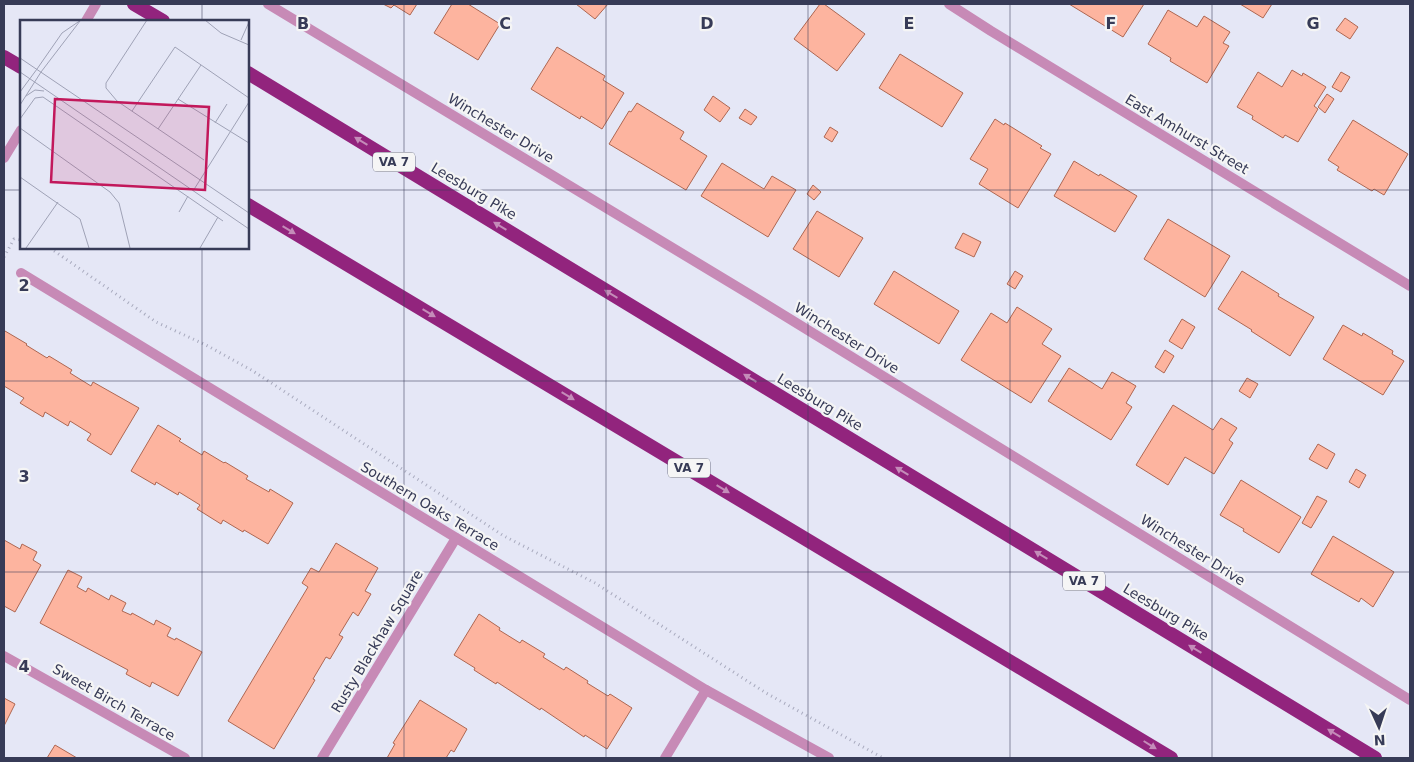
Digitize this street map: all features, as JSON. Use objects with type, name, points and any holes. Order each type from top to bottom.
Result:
[{"type":"highway","points":[[134,4],[161,20]]},
{"type":"highway","points":[[4,57],[20,66]]},
{"type":"highway","name":"Leesburg Pike","points":[[249,74],[1375,758]]},
{"type":"highway","name":"VA 7","points":[[249,206],[1171,758]]},
{"type":"street","points":[[87,20],[96,4]]},
{"type":"street","name":"Winchester Drive","points":[[268,4],[759,300],[1410,700]]},
{"type":"street","name":"East Amhurst Street","points":[[949,4],[1410,286]]},
{"type":"street","points":[[4,158],[20,132]]},
{"type":"street","name":"Southern Oaks Terrace","points":[[21,273],[706,690],[829,758]]},
{"type":"street","name":"Rusty Blackhaw Square","points":[[322,758],[456,538]]},
{"type":"street","name":"Sweet Birch Terrace","points":[[4,656],[185,758]]},
{"type":"street","points":[[665,758],[706,690]]},
{"type":"path","points":[[4,257],[14,240],[20,240]]},
{"type":"path","points":[[51,249],[156,322],[206,345],[253,371],[504,536],[595,583],[766,693],[883,758]]},
{"type":"building","points":[[383,4],[417,4],[410,15],[394,5],[391,8]]},
{"type":"building","points":[[452,4],[468,4],[500,24],[478,60],[434,33]]},
{"type":"building","points":[[576,4],[608,4],[595,19]]},
{"type":"building","points":[[820,4],[824,4],[865,34],[837,71],[794,39]]},
{"type":"building","points":[[1069,4],[1144,4],[1123,37]]},
{"type":"building","points":[[1240,4],[1272,4],[1263,18]]},
{"type":"building","points":[[1168,10],[1197,27],[1204,16],[1230,32],[1223,43],[1229,46],[1207,83],[1170,61],[1171,58],[1148,44]]},
{"type":"building","points":[[1345,18],[1358,27],[1350,39],[1336,30]]},
{"type":"building","points":[[557,47],[605,76],[603,80],[624,93],[602,129],[581,116],[580,119],[531,89]]},
{"type":"building","points":[[900,54],[963,93],[942,127],[879,88]]},
{"type":"building","points":[[1292,70],[1302,76],[1303,73],[1326,87],[1314,106],[1318,109],[1298,142],[1285,135],[1283,138],[1252,119],[1253,116],[1237,107],[1258,72],[1282,87]]},
{"type":"building","points":[[1341,72],[1350,77],[1341,92],[1332,87]]},
{"type":"building","points":[[1327,94],[1334,99],[1325,113],[1318,107]]},
{"type":"building","points":[[713,96],[730,108],[720,122],[704,110]]},
{"type":"building","points":[[637,103],[684,132],[680,139],[707,156],[686,190],[609,144],[629,111],[631,112]]},
{"type":"building","points":[[745,109],[757,117],[751,125],[739,118]]},
{"type":"building","points":[[995,119],[1004,125],[1005,123],[1042,146],[1040,148],[1051,154],[1018,208],[979,184],[988,169],[970,159]]},
{"type":"building","points":[[1353,120],[1408,154],[1384,195],[1374,189],[1372,191],[1337,170],[1339,167],[1328,160]]},
{"type":"building","points":[[830,127],[838,132],[832,142],[824,137]]},
{"type":"building","points":[[1074,161],[1137,196],[1115,232],[1054,196]]},
{"type":"building","points":[[722,163],[764,189],[772,176],[796,190],[768,237],[701,196]]},
{"type":"building","points":[[813,185],[821,192],[814,200],[807,194]]},
{"type":"building","points":[[817,211],[863,238],[839,277],[793,249]]},
{"type":"building","points":[[1168,219],[1230,256],[1205,297],[1144,259]]},
{"type":"building","points":[[963,233],[981,242],[974,257],[955,248]]},
{"type":"building","points":[[894,271],[959,311],[939,344],[874,304]]},
{"type":"building","points":[[1015,271],[1023,276],[1015,289],[1007,284]]},
{"type":"building","points":[[1242,271],[1279,294],[1278,296],[1314,317],[1290,356],[1218,309]]},
{"type":"building","points":[[1017,307],[1052,329],[1042,344],[1061,356],[1031,403],[961,360],[991,313],[1007,323]]},
{"type":"building","points":[[1182,319],[1195,327],[1182,349],[1169,341]]},
{"type":"building","points":[[1343,325],[1362,336],[1363,333],[1393,351],[1392,354],[1404,361],[1383,395],[1323,359]]},
{"type":"building","points":[[5,331],[47,358],[49,356],[72,370],[70,373],[91,386],[93,382],[139,408],[111,455],[87,440],[91,434],[70,421],[68,426],[45,412],[43,417],[20,403],[24,398],[4,386]]},
{"type":"building","points":[[1165,350],[1174,356],[1164,373],[1155,367]]},
{"type":"building","points":[[1069,368],[1102,389],[1112,372],[1136,386],[1126,403],[1132,407],[1111,440],[1048,401]]},
{"type":"building","points":[[1247,378],[1258,384],[1250,398],[1239,391]]},
{"type":"building","points":[[1173,405],[1213,430],[1221,418],[1237,428],[1229,440],[1233,443],[1214,474],[1185,457],[1168,485],[1136,465]]},
{"type":"building","points":[[158,425],[202,455],[204,451],[225,462],[248,476],[246,479],[269,492],[270,489],[293,503],[268,544],[223,520],[221,524],[197,509],[200,505],[179,492],[178,495],[156,482],[155,485],[131,471]]},
{"type":"building","points":[[1318,444],[1335,454],[1327,469],[1309,459]]},
{"type":"building","points":[[1356,469],[1366,475],[1359,488],[1349,482]]},
{"type":"building","points":[[1241,480],[1301,517],[1279,553],[1220,515]]},
{"type":"building","points":[[1317,496],[1327,501],[1311,528],[1302,523]]},
{"type":"building","points":[[1333,536],[1394,572],[1373,607],[1361,598],[1359,602],[1311,574]]},
{"type":"building","points":[[4,540],[20,549],[22,544],[37,552],[33,560],[41,565],[15,612],[4,606]]},
{"type":"building","points":[[336,543],[378,568],[365,591],[371,594],[358,616],[353,612],[339,635],[343,637],[330,659],[326,657],[313,679],[315,680],[274,749],[228,721],[308,587],[302,583],[311,568],[319,572]]},
{"type":"building","points":[[68,570],[82,577],[77,587],[86,592],[88,588],[109,600],[111,595],[126,603],[122,611],[131,615],[132,613],[154,625],[156,620],[171,628],[167,636],[175,640],[176,638],[202,652],[178,696],[152,682],[150,687],[126,674],[128,670],[40,623]]},
{"type":"building","points":[[479,614],[500,628],[499,630],[520,643],[522,640],[545,654],[543,657],[564,670],[566,667],[588,681],[587,683],[608,696],[610,694],[632,708],[607,749],[585,735],[584,737],[541,708],[540,710],[497,682],[496,684],[454,655]]},
{"type":"building","points":[[4,698],[15,704],[4,726]]},
{"type":"building","points":[[420,700],[467,729],[454,752],[451,750],[446,758],[387,758],[395,744],[393,743]]},
{"type":"building","points":[[55,745],[77,758],[47,758]]}]
